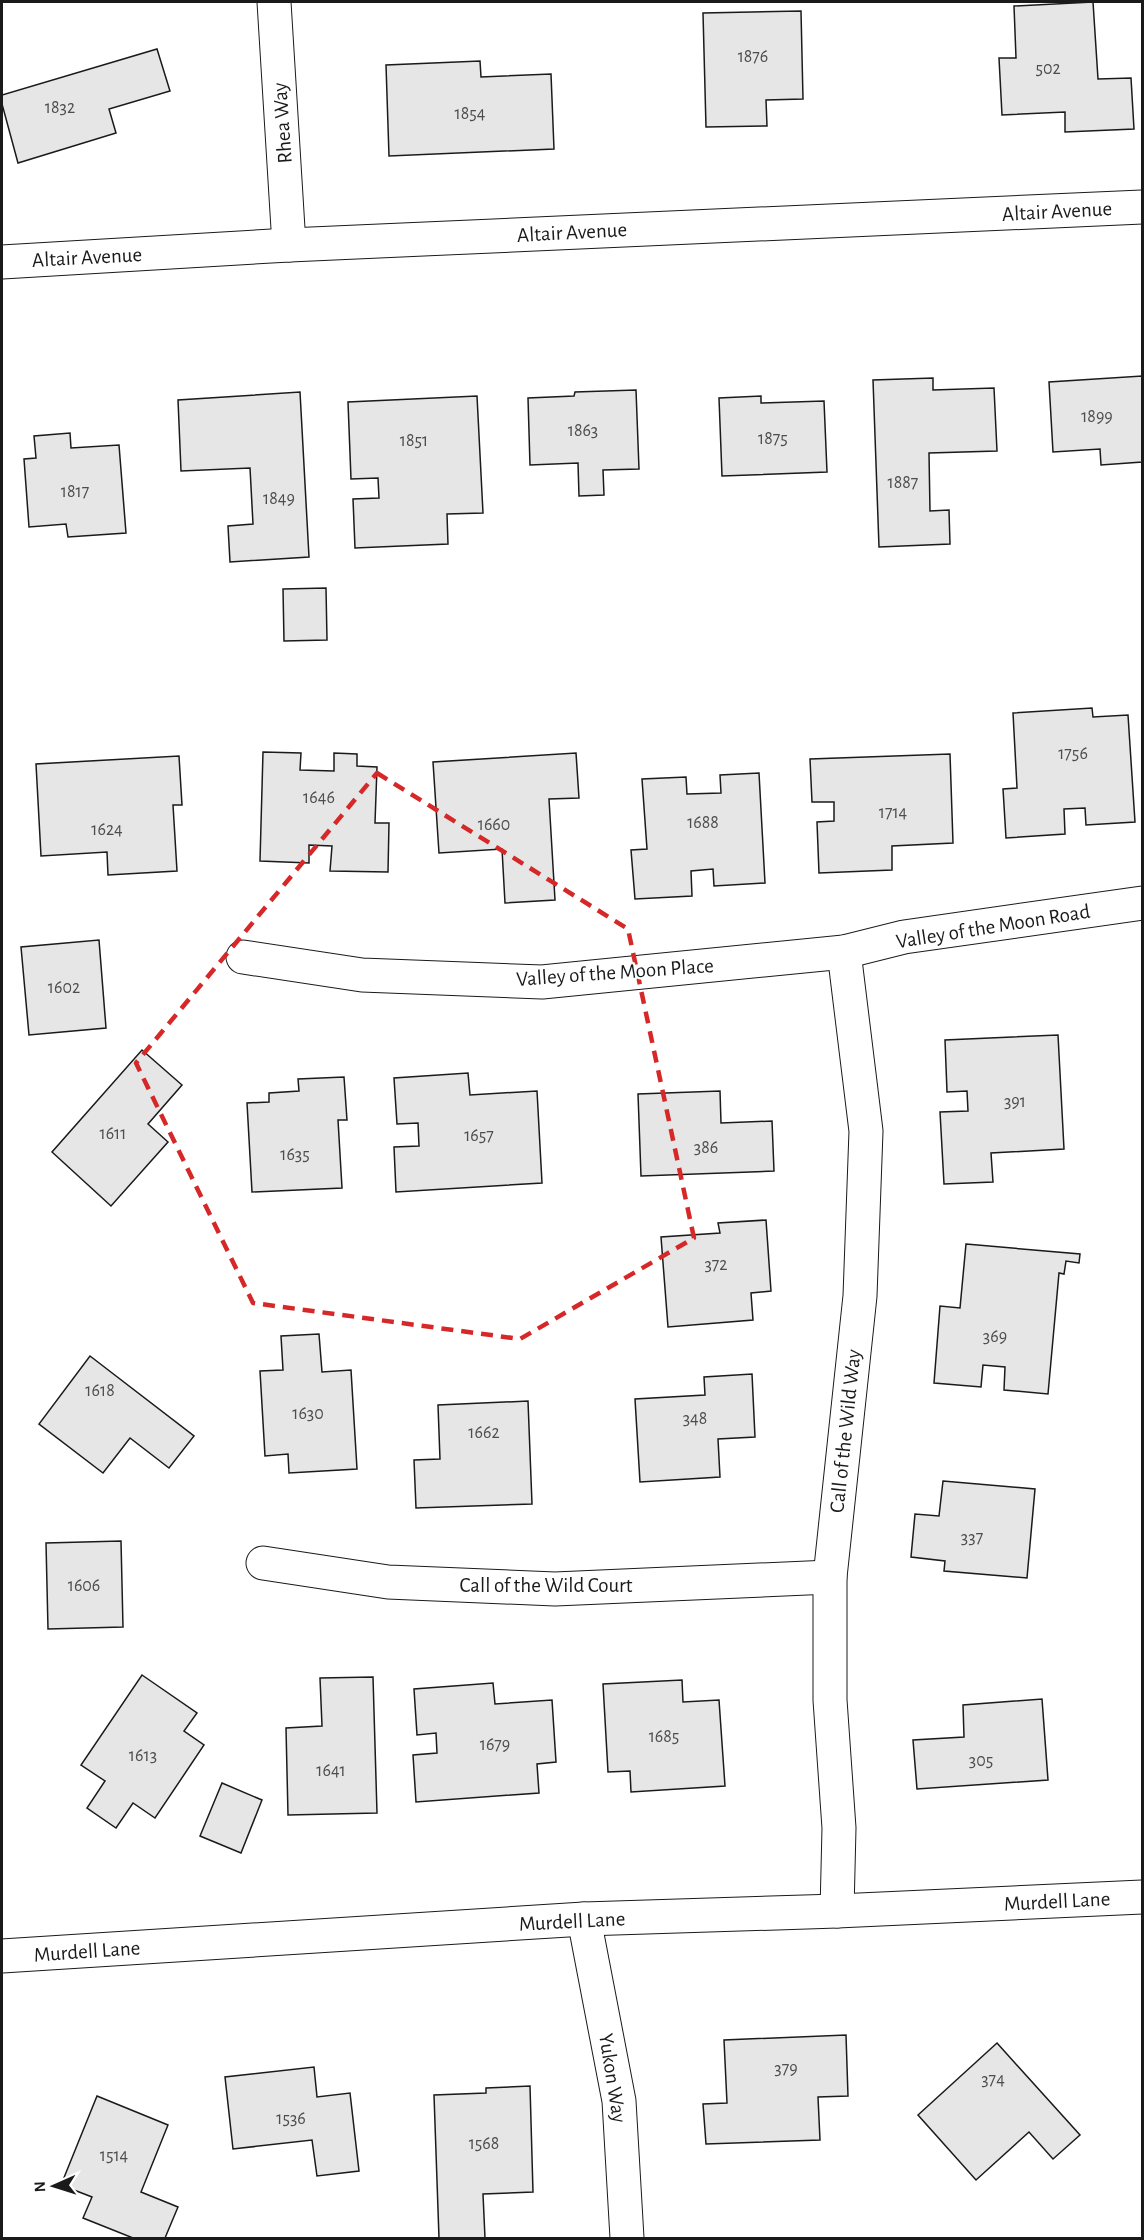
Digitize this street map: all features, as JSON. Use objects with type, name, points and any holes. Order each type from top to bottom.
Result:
[{"type":"street","name":"Rhea Way","points":[[274,2],[289,245]]},
{"type":"street","name":"Altair Avenue","points":[[2,262],[289,245],[1143,207]]},
{"type":"street","name":"Valley of the Moon Road","points":[[844,952],[904,938],[1143,903]]},
{"type":"street","name":"Valley of the Moon Place","points":[[243,957],[362,975],[542,981],[844,952]]},
{"type":"street","name":"Call of the Wild Way","points":[[837,1911],[839,1828],[830,1700],[830,1577],[860,1296],[866,1131],[844,952]]},
{"type":"street","name":"Call of the Wild Court","points":[[263,1563],[388,1582],[555,1589],[830,1577]]},
{"type":"street","name":"Murdell Lane","points":[[2,1956],[584,1919],[837,1911],[1143,1897]]},
{"type":"street","name":"Yukon Way","points":[[584,1919],[619,2101],[627,2238]]},
{"type":"highlighted area","points":[[377,773],[628,929],[694,1238],[520,1339],[253,1303],[136,1063]]},
{"type":"building","points":[[1093,2],[1098,79],[1131,78],[1134,129],[1065,132],[1065,112],[1002,115],[999,58],[1016,58],[1014,6]]},
{"type":"building","points":[[801,11],[803,99],[766,100],[767,126],[706,127],[703,13]]},
{"type":"building","points":[[157,49],[170,91],[109,109],[116,133],[18,163],[2,104],[2,95]]},
{"type":"building","points":[[480,61],[481,77],[551,74],[554,149],[389,156],[386,65]]},
{"type":"building","points":[[1142,376],[1142,462],[1101,465],[1100,449],[1053,452],[1049,382]]},
{"type":"building","points":[[933,378],[933,390],[994,388],[997,451],[929,453],[930,511],[949,510],[950,544],[879,547],[873,380]]},
{"type":"building","points":[[636,390],[639,469],[603,470],[604,495],[579,496],[578,463],[530,465],[528,398],[574,396],[575,392]]},
{"type":"building","points":[[300,392],[309,557],[230,562],[228,526],[253,524],[250,468],[181,471],[178,400]]},
{"type":"building","points":[[477,396],[483,513],[447,514],[448,544],[355,548],[353,499],[379,498],[378,478],[351,479],[348,402]]},
{"type":"building","points":[[761,396],[761,403],[824,401],[827,472],[722,476],[719,398]]},
{"type":"building","points":[[70,433],[71,448],[119,445],[126,533],[68,537],[66,524],[29,527],[24,459],[36,458],[34,436]]},
{"type":"building","points":[[326,588],[327,640],[284,641],[283,589]]},
{"type":"building","points":[[1092,708],[1093,717],[1128,715],[1135,822],[1086,825],[1085,808],[1064,809],[1065,834],[1006,838],[1003,789],[1017,788],[1013,713]]},
{"type":"building","points":[[263,752],[301,753],[300,770],[334,771],[334,753],[357,754],[357,766],[377,767],[375,823],[389,823],[388,872],[330,871],[332,846],[309,845],[309,863],[260,861]]},
{"type":"building","points":[[576,753],[579,798],[549,799],[555,900],[505,903],[502,849],[439,853],[433,762]]},
{"type":"building","points":[[950,754],[953,843],[892,846],[892,870],[819,873],[817,822],[834,821],[834,802],[812,802],[810,759]]},
{"type":"building","points":[[179,756],[182,805],[173,805],[177,871],[108,875],[107,852],[41,856],[36,764]]},
{"type":"building","points":[[759,773],[765,883],[714,886],[713,869],[691,871],[692,896],[635,899],[631,850],[647,849],[642,779],[686,777],[687,794],[721,793],[720,775]]},
{"type":"building","points":[[99,940],[106,1028],[29,1035],[21,947]]},
{"type":"building","points":[[1058,1035],[1064,1149],[991,1153],[993,1182],[944,1184],[940,1112],[968,1111],[967,1091],[947,1092],[945,1040]]},
{"type":"building","points":[[142,1050],[182,1085],[148,1124],[168,1142],[111,1206],[52,1152]]},
{"type":"building","points":[[468,1073],[470,1095],[537,1091],[542,1183],[396,1192],[394,1147],[419,1146],[418,1123],[397,1124],[394,1078]]},
{"type":"building","points":[[344,1077],[347,1120],[338,1120],[342,1188],[252,1192],[247,1103],[269,1102],[269,1093],[299,1091],[298,1079]]},
{"type":"building","points":[[720,1091],[721,1123],[772,1121],[774,1171],[641,1176],[638,1094]]},
{"type":"building","points":[[766,1220],[771,1291],[751,1293],[753,1320],[668,1327],[661,1237],[720,1233],[718,1223]]},
{"type":"building","points":[[966,1244],[1080,1254],[1079,1263],[1066,1261],[1064,1274],[1059,1273],[1048,1394],[1004,1390],[1005,1367],[983,1365],[981,1387],[934,1383],[940,1306],[960,1308]]},
{"type":"building","points":[[319,1334],[322,1372],[351,1370],[357,1469],[289,1473],[288,1454],[265,1456],[260,1371],[283,1370],[281,1336]]},
{"type":"building","points":[[90,1356],[194,1436],[169,1468],[130,1438],[103,1473],[39,1424]]},
{"type":"building","points":[[752,1374],[755,1437],[718,1439],[720,1477],[640,1482],[635,1399],[705,1395],[704,1377]]},
{"type":"building","points":[[528,1401],[532,1504],[416,1508],[414,1460],[440,1459],[438,1405]]},
{"type":"building","points":[[943,1481],[1035,1489],[1027,1578],[944,1571],[945,1561],[911,1557],[915,1514],[939,1516]]},
{"type":"building","points":[[121,1541],[123,1627],[48,1629],[46,1543]]},
{"type":"building","points":[[142,1675],[197,1713],[184,1731],[204,1745],[155,1818],[133,1803],[116,1828],[87,1808],[105,1781],[81,1765]]},
{"type":"building","points":[[373,1677],[377,1813],[288,1815],[286,1728],[322,1726],[320,1678]]},
{"type":"building","points":[[682,1680],[683,1702],[719,1700],[725,1786],[631,1792],[630,1771],[608,1772],[603,1684]]},
{"type":"building","points":[[493,1683],[495,1704],[552,1700],[556,1762],[537,1764],[539,1793],[416,1802],[413,1755],[437,1753],[436,1733],[417,1735],[414,1689]]},
{"type":"building","points":[[1042,1699],[1048,1780],[917,1789],[913,1740],[964,1737],[963,1705]]},
{"type":"building","points":[[222,1783],[262,1800],[241,1853],[200,1836]]},
{"type":"building","points":[[846,2035],[848,2096],[818,2097],[820,2140],[706,2144],[703,2104],[727,2103],[724,2040]]},
{"type":"building","points":[[997,2043],[1080,2135],[1053,2159],[1029,2132],[976,2180],[918,2115]]},
{"type":"building","points":[[314,2067],[317,2097],[350,2093],[359,2171],[317,2176],[312,2140],[233,2149],[225,2077]]},
{"type":"building","points":[[530,2086],[533,2192],[483,2194],[485,2238],[439,2238],[434,2095],[486,2093],[486,2088]]},
{"type":"building","points":[[97,2096],[168,2125],[141,2192],[178,2207],[165,2238],[133,2238],[83,2218],[92,2197],[61,2185]]}]
